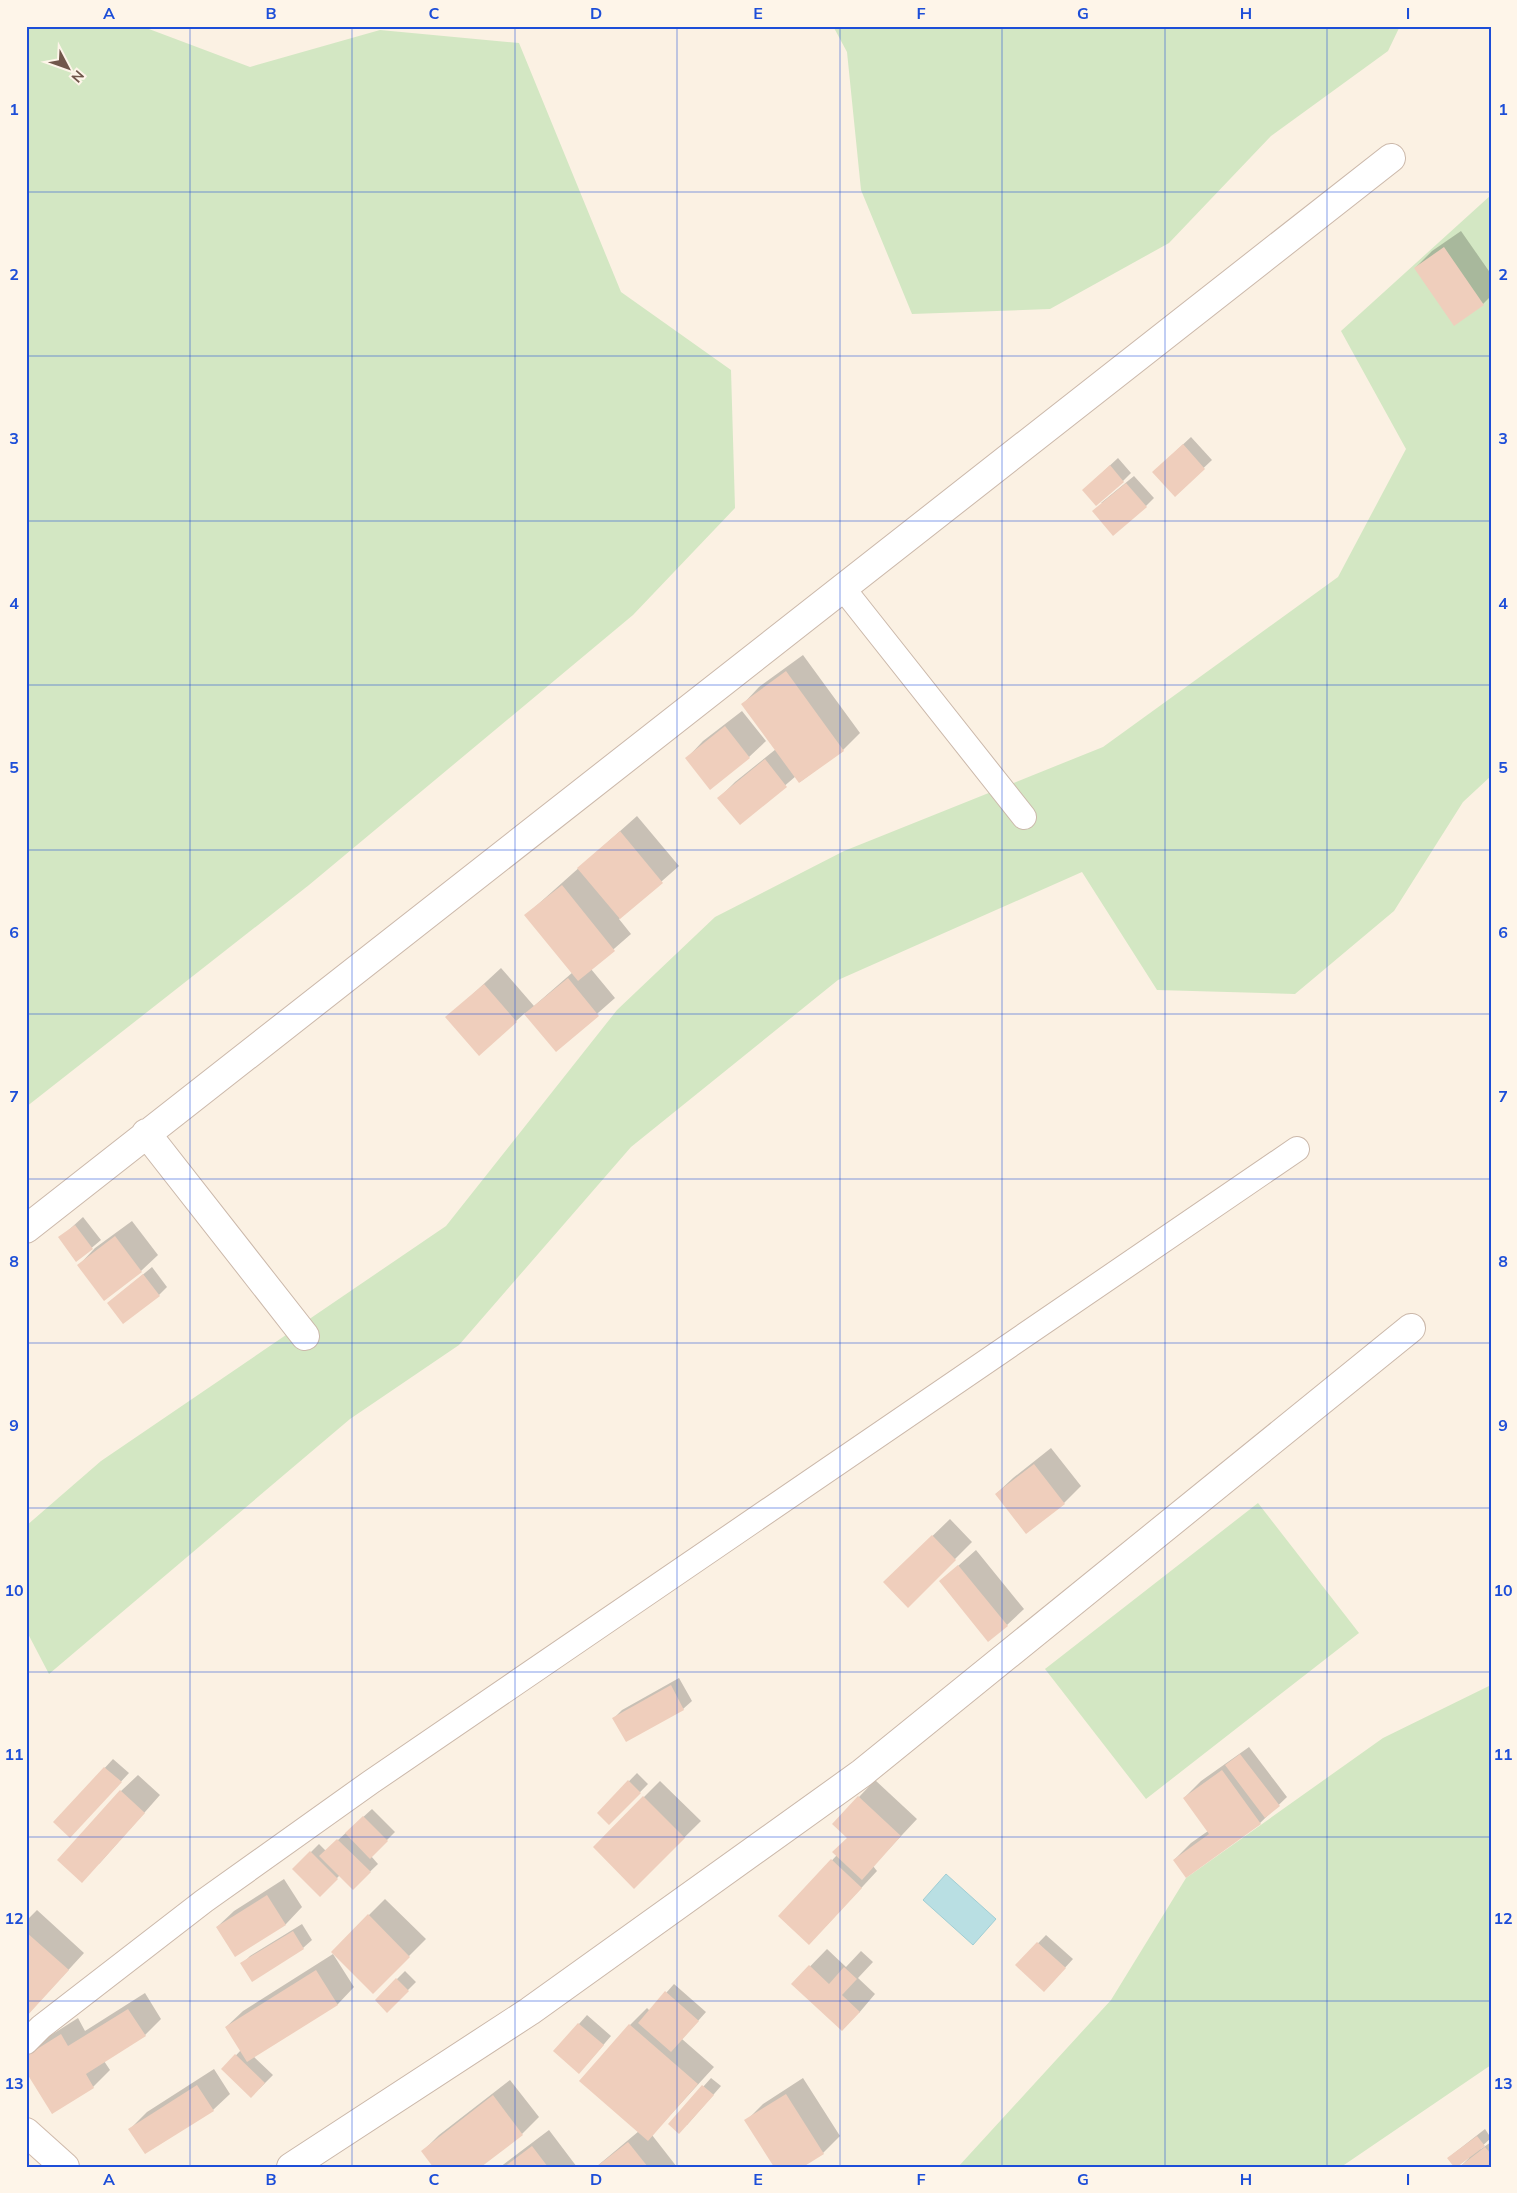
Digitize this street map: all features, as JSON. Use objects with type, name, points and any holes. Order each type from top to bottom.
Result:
[{"type":"street","points":[[26,1229],[842,587],[1392,158]]},
{"type":"street","points":[[146,1134],[305,1336]]},
{"type":"street","points":[[291,2167],[530,2011],[862,1773],[1411,1328]]},
{"type":"street","points":[[26,2132],[65,2167]]},
{"type":"lane","points":[[842,587],[1024,817]]},
{"type":"lane","points":[[26,2042],[41,2027],[204,1901],[371,1782],[1298,1149]]},
{"type":"green space","points":[[26,26],[141,26],[250,67],[380,30],[519,43],[621,292],[731,370],[735,508],[633,615],[309,885],[26,1107]]},
{"type":"green space","points":[[833,26],[1400,26],[1388,51],[1271,136],[1169,243],[1050,309],[912,314],[861,190],[847,52]]},
{"type":"green space","points":[[1491,195],[1491,776],[1463,802],[1394,911],[1295,994],[1157,990],[1082,872],[838,980],[631,1147],[459,1345],[350,1419],[49,1674],[26,1630],[26,1526],[101,1461],[446,1226],[617,1010],[715,917],[844,851],[1103,747],[1338,577],[1406,449],[1341,331]]},
{"type":"green space","points":[[1258,1503],[1359,1633],[1146,1799],[1045,1669]]},
{"type":"green space","points":[[1491,1685],[1491,2065],[1341,2167],[958,2167],[1111,2000],[1186,1878],[1383,1738]]},
{"type":"water","points":[[946,1874],[996,1919],[973,1945],[923,1900]]},
{"type":"building","points":[[1444,247],[1484,305],[1454,326],[1414,268]]},
{"type":"building","points":[[1183,444],[1205,469],[1175,497],[1152,472]]},
{"type":"building","points":[[1110,465],[1124,482],[1096,506],[1082,490]]},
{"type":"building","points":[[1126,483],[1147,507],[1113,536],[1092,511]]},
{"type":"building","points":[[786,671],[844,751],[799,783],[741,704]]},
{"type":"building","points":[[725,726],[750,758],[710,790],[685,758]]},
{"type":"building","points":[[765,759],[787,787],[740,825],[717,798]]},
{"type":"building","points":[[620,831],[663,883],[620,919],[577,868]]},
{"type":"building","points":[[562,885],[615,951],[578,981],[524,915]]},
{"type":"building","points":[[568,978],[599,1016],[556,1052],[524,1014]]},
{"type":"building","points":[[484,984],[517,1022],[479,1056],[445,1017]]},
{"type":"building","points":[[75,1225],[93,1249],[76,1262],[58,1237]]},
{"type":"building","points":[[115,1236],[142,1272],[104,1301],[77,1265]]},
{"type":"building","points":[[143,1274],[160,1296],[123,1324],[107,1303]]},
{"type":"building","points":[[1034,1464],[1065,1504],[1026,1534],[995,1494]]},
{"type":"building","points":[[932,1535],[956,1560],[908,1608],[883,1582]]},
{"type":"building","points":[[958,1565],[1008,1626],[988,1642],[939,1581]]},
{"type":"building","points":[[671,1685],[684,1710],[626,1742],[612,1718]]},
{"type":"building","points":[[1240,1754],[1280,1806],[1265,1818],[1225,1765]]},
{"type":"building","points":[[104,1767],[122,1782],[70,1838],[53,1822]]},
{"type":"building","points":[[1222,1770],[1261,1824],[1186,1878],[1173,1860],[1209,1834],[1183,1798]]},
{"type":"building","points":[[628,1780],[641,1793],[609,1825],[597,1813]]},
{"type":"building","points":[[120,1790],[145,1813],[82,1883],[57,1860]]},
{"type":"building","points":[[643,1796],[685,1838],[634,1889],[593,1847]]},
{"type":"building","points":[[858,1796],[901,1836],[862,1880],[832,1852],[847,1838],[832,1824]]},
{"type":"building","points":[[363,1816],[388,1841],[370,1859],[345,1833]]},
{"type":"building","points":[[337,1839],[371,1872],[353,1890],[319,1856]]},
{"type":"building","points":[[310,1851],[338,1879],[320,1897],[292,1869]]},
{"type":"building","points":[[831,1859],[862,1888],[809,1945],[778,1916]]},
{"type":"building","points":[[267,1895],[286,1925],[235,1957],[216,1927]]},
{"type":"building","points":[[368,1914],[410,1957],[373,1994],[331,1952]]},
{"type":"building","points":[[293,1931],[304,1949],[252,1982],[240,1963]]},
{"type":"building","points":[[26,1932],[69,1970],[26,2017]]},
{"type":"building","points":[[1037,1942],[1066,1968],[1044,1992],[1015,1965]]},
{"type":"building","points":[[809,1965],[829,1984],[844,1967],[857,1979],[842,1995],[860,2012],[842,2031],[791,1984]]},
{"type":"building","points":[[316,1970],[338,2005],[247,2062],[225,2027]]},
{"type":"building","points":[[396,1978],[409,1991],[387,2013],[375,2000]]},
{"type":"building","points":[[665,1991],[699,2021],[671,2052],[638,2023]]},
{"type":"building","points":[[128,2009],[146,2036],[86,2074],[94,2088],[52,2114],[26,2072],[26,2056],[61,2034],[68,2046]]},
{"type":"building","points":[[578,2023],[604,2045],[579,2074],[553,2051]]},
{"type":"building","points":[[629,2024],[698,2084],[648,2141],[579,2081]]},
{"type":"building","points":[[235,2054],[265,2083],[251,2098],[221,2069]]},
{"type":"building","points":[[197,2085],[214,2111],[145,2154],[128,2129]]},
{"type":"building","points":[[702,2085],[714,2095],[679,2134],[668,2124]]},
{"type":"building","points":[[786,2094],[824,2154],[803,2167],[774,2167],[744,2120]]},
{"type":"building","points":[[493,2095],[523,2135],[481,2167],[433,2167],[421,2151]]},
{"type":"building","points":[[1477,2136],[1485,2146],[1457,2167],[1454,2167],[1447,2158]]},
{"type":"building","points":[[628,2142],[648,2167],[596,2167]]},
{"type":"building","points":[[532,2146],[548,2167],[504,2167]]},
{"type":"building","points":[[1485,2147],[1491,2154],[1491,2167],[1459,2167]]}]
